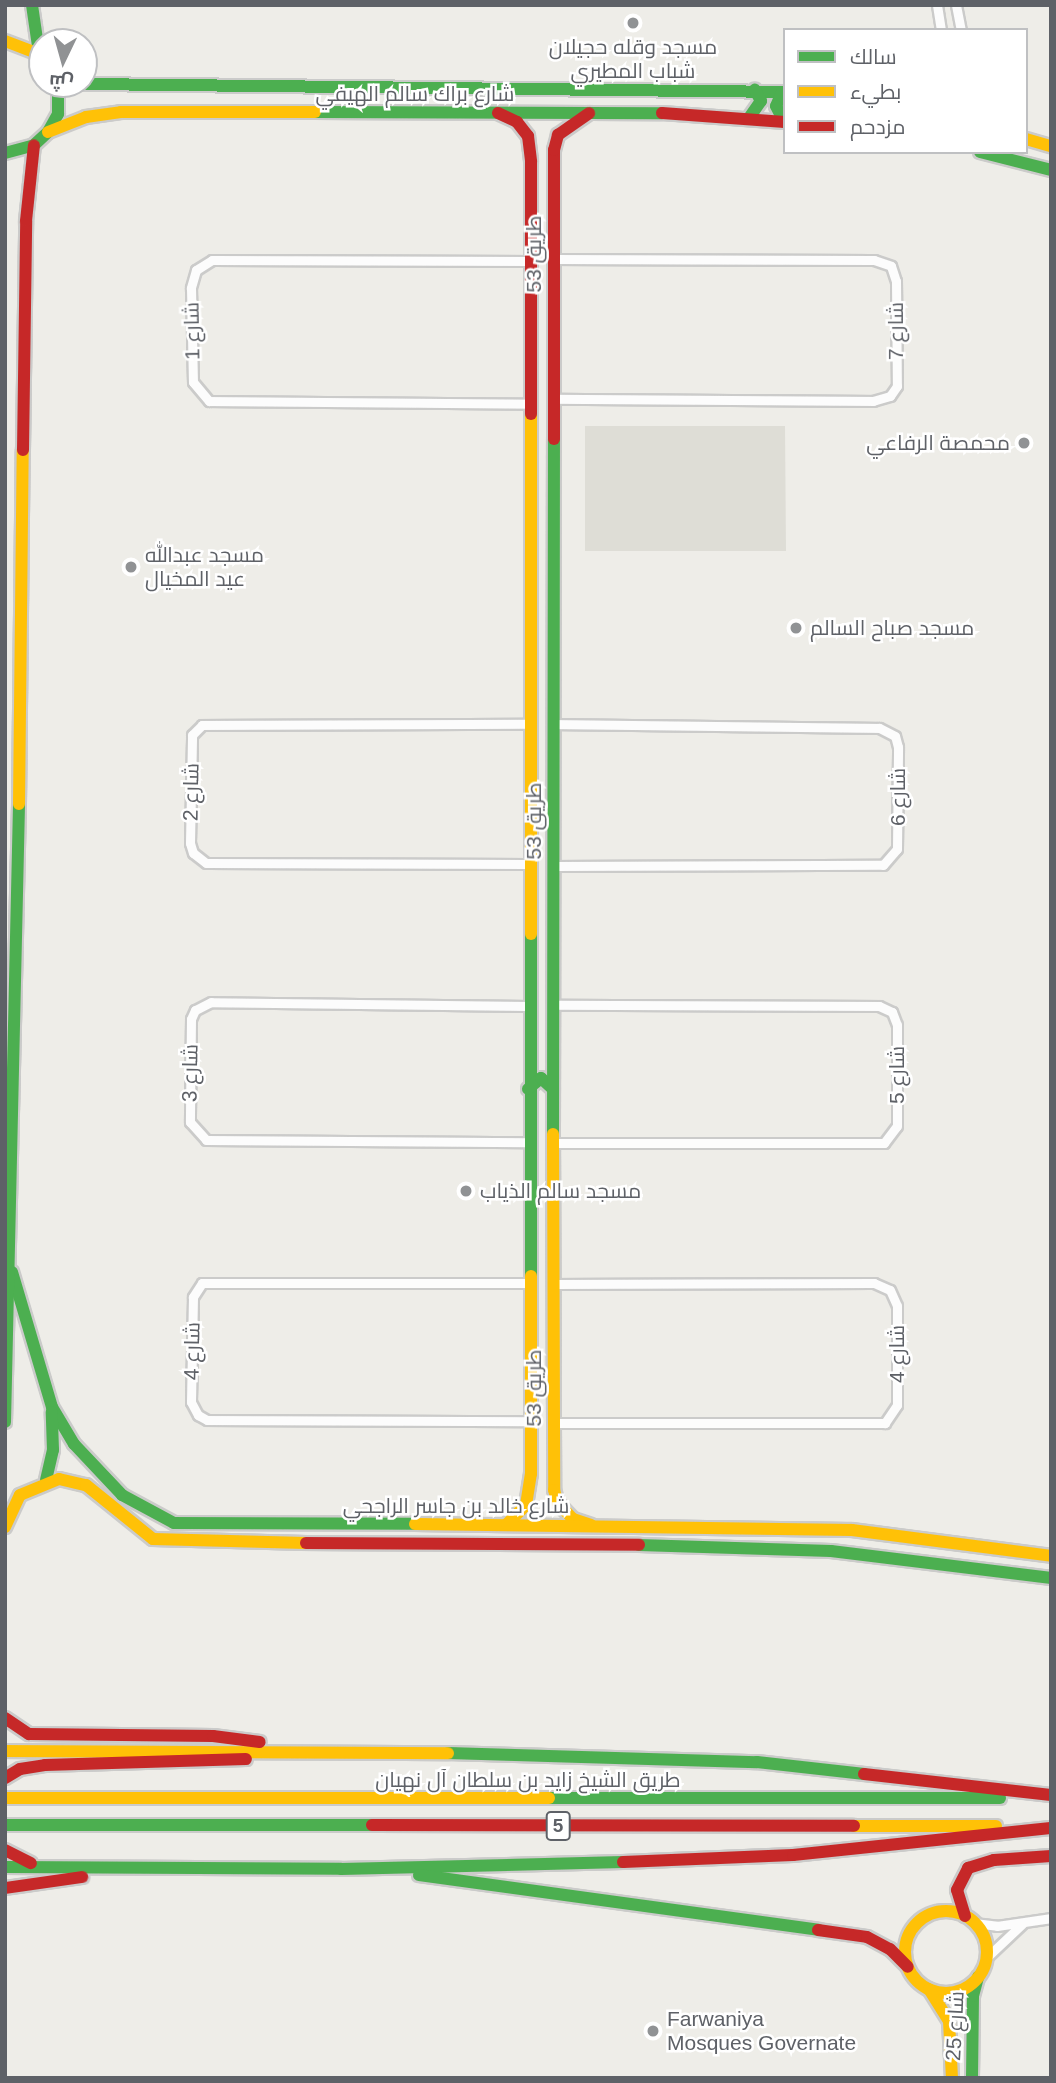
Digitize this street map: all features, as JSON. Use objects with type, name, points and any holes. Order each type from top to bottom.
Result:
[{"type":"main road","points":[[32,5],[36,28]]},
{"type":"main road","points":[[5,41],[28,50]]},
{"type":"main road","name":"شارع براك سالم الهيفي","points":[[98,84],[783,92]]},
{"type":"main road","points":[[224,112],[222,94],[229,86]]},
{"type":"main road","points":[[749,118],[761,102],[755,90]]},
{"type":"main road","points":[[783,92],[776,106],[783,118]]},
{"type":"main road","points":[[5,153],[34,145],[48,132],[58,114],[58,98]]},
{"type":"main road","name":"شارع براك سالم الهيفي","points":[[48,132],[99,114],[224,112],[589,113],[749,118],[783,122]]},
{"type":"main road","name":"طريق 53","points":[[498,113],[517,122],[528,136],[531,162],[532,510],[528,864],[531,1474],[526,1505],[506,1524]]},
{"type":"main road","name":"طريق 53","points":[[589,113],[558,135],[553,164],[553,1284],[554,1475],[558,1503],[573,1519],[591,1525]]},
{"type":"main road","points":[[1028,140],[1051,146]]},
{"type":"main road","points":[[5,1422],[12,1272],[26,248],[34,145]]},
{"type":"main road","points":[[988,154],[1051,170]]},
{"type":"main road","points":[[531,162],[543,159],[553,164]]},
{"type":"main road","points":[[532,477],[542,484],[553,478]]},
{"type":"main road","points":[[532,510],[542,503],[553,509]]},
{"type":"main road","points":[[5,784],[19,774]]},
{"type":"main road","points":[[528,1055],[542,1065],[553,1052]]},
{"type":"main road","points":[[528,1089],[541,1078],[553,1089]]},
{"type":"main road","name":"شارع خالد بن جاسر الراجحي","points":[[12,1272],[52,1407],[74,1444],[122,1495],[151,1514],[174,1523],[830,1529],[1051,1556]]},
{"type":"main road","points":[[5,1527],[20,1495],[46,1480],[53,1450],[52,1407]]},
{"type":"main road","points":[[531,1474],[545,1481],[554,1475]]},
{"type":"main road","name":"شارع خالد بن جاسر الراجحي","points":[[46,1480],[69,1479],[86,1485],[153,1539],[259,1545],[719,1545],[831,1552],[1051,1578]]},
{"type":"main road","points":[[259,1545],[250,1535],[264,1524]]},
{"type":"main road","points":[[830,1529],[840,1541],[831,1552]]},
{"type":"main road","points":[[5,1718],[29,1734],[213,1736],[296,1750]]},
{"type":"main road","points":[[5,1778],[20,1769],[45,1765],[220,1762],[296,1750]]},
{"type":"main road","points":[[5,1751],[296,1750],[757,1762],[1051,1796]]},
{"type":"main road","name":"طريق الشيخ زايد بن سلطان آل نهيان","points":[[5,1798],[1051,1796]]},
{"type":"main road","name":"5","points":[[5,1825],[1051,1826]]},
{"type":"main road","points":[[5,1867],[368,1868],[793,1855],[1051,1826]]},
{"type":"main road","points":[[5,1850],[42,1867]]},
{"type":"main road","points":[[368,1868],[867,1937],[885,1945],[929,1989],[954,1992],[978,1977],[986,1958],[984,1937],[970,1919],[957,1891],[968,1868],[994,1860],[1051,1856]]},
{"type":"main road","points":[[5,1888],[30,1881],[200,1869]]},
{"type":"main road","points":[[908,1967],[907,1939],[918,1922],[944,1911],[970,1919]]},
{"type":"main road","name":"شارع 25","points":[[972,2078],[973,1996],[978,1977]]},
{"type":"main road","name":"شارع 25","points":[[929,1989],[949,2021],[953,2078]]},
{"type":"street","points":[[937,5],[941,28]]},
{"type":"street","points":[[956,5],[961,28]]},
{"type":"street","name":"شارع 7","points":[[553,259],[874,260],[891,266],[896,281],[897,386],[890,396],[873,401],[553,399]]},
{"type":"street","name":"شارع 1","points":[[531,261],[212,260],[197,270],[191,288],[193,382],[209,401],[532,404]]},
{"type":"street","name":"شارع 2","points":[[528,864],[206,863],[193,853],[190,842],[192,735],[202,725],[529,724]]},
{"type":"street","name":"شارع 6","points":[[553,866],[883,865],[897,849],[898,760],[895,736],[879,728],[554,724]]},
{"type":"street","name":"شارع 3","points":[[528,1006],[211,1002],[195,1010],[191,1019],[190,1122],[191,1129],[206,1140],[530,1142]]},
{"type":"street","name":"شارع 5","points":[[553,1005],[879,1006],[892,1012],[897,1026],[897,1126],[884,1143],[553,1143]]},
{"type":"street","name":"شارع 4","points":[[531,1283],[202,1283],[193,1297],[191,1402],[198,1415],[207,1420],[531,1422]]},
{"type":"street","name":"شارع 4","points":[[553,1284],[874,1283],[890,1290],[897,1306],[897,1405],[885,1423],[554,1423]]},
{"type":"street","points":[[970,1919],[1024,1923],[1051,1918]]},
{"type":"street","points":[[986,1958],[1024,1923]]},
{"type":"shaded area","points":[[585,426],[785,426],[786,551],[585,551]]},
{"type":"traffic: fast","points":[[32,5],[35,28]]},
{"type":"traffic: fast","points":[[98,84],[783,92]]},
{"type":"traffic: fast","points":[[749,118],[761,101],[755,90]]},
{"type":"traffic: fast","points":[[782,92],[776,106],[783,120]]},
{"type":"traffic: fast","points":[[5,153],[34,145],[48,132],[58,114],[58,98]]},
{"type":"traffic: fast","points":[[315,112],[662,113]]},
{"type":"traffic: fast","points":[[988,154],[1051,170]]},
{"type":"traffic: fast","points":[[553,1134],[554,439]]},
{"type":"traffic: fast","points":[[5,1422],[19,804]]},
{"type":"traffic: fast","points":[[531,934],[531,1276]]},
{"type":"traffic: fast","points":[[528,1089],[541,1078],[553,1089]]},
{"type":"traffic: fast","points":[[12,1272],[52,1407],[74,1444],[122,1495],[174,1523],[415,1524]]},
{"type":"traffic: fast","points":[[46,1480],[53,1450],[52,1412]]},
{"type":"traffic: fast","points":[[639,1545],[831,1551],[1051,1578]]},
{"type":"traffic: fast","points":[[448,1753],[757,1762],[864,1774]]},
{"type":"traffic: fast","points":[[549,1798],[1000,1798]]},
{"type":"traffic: fast","points":[[5,1825],[372,1825]]},
{"type":"traffic: fast","points":[[5,1867],[341,1869],[623,1862]]},
{"type":"traffic: fast","points":[[419,1875],[818,1930]]},
{"type":"traffic: fast","points":[[972,2078],[973,1996],[978,1977]]},
{"type":"traffic: slow","points":[[5,41],[28,50]]},
{"type":"traffic: slow","points":[[48,132],[86,117],[121,112],[315,112]]},
{"type":"traffic: slow","points":[[1028,140],[1051,146]]},
{"type":"traffic: slow","points":[[531,414],[531,934]]},
{"type":"traffic: slow","points":[[19,804],[23,450]]},
{"type":"traffic: slow","points":[[553,1134],[554,1490],[558,1503],[573,1519],[591,1525]]},
{"type":"traffic: slow","points":[[507,1524],[526,1505],[531,1474],[531,1276]]},
{"type":"traffic: slow","points":[[5,1527],[20,1495],[59,1479],[86,1485],[153,1539],[306,1543]]},
{"type":"traffic: slow","points":[[415,1524],[852,1530],[1051,1556]]},
{"type":"traffic: slow","points":[[5,1751],[448,1753]]},
{"type":"traffic: slow","points":[[5,1798],[549,1798]]},
{"type":"traffic: slow","points":[[854,1826],[996,1826]]},
{"type":"traffic: slow","points":[[946,1911],[962,1914],[975,1923],[984,1936],[987,1952],[984,1968],[975,1981],[962,1990],[946,1993],[930,1990],[917,1981],[908,1968],[905,1952],[908,1936],[917,1923],[930,1914],[946,1911]]},
{"type":"traffic: slow","points":[[929,1989],[949,2021],[952,2078]]},
{"type":"traffic: jam","points":[[498,113],[517,122],[528,136],[531,162],[531,414]]},
{"type":"traffic: jam","points":[[554,439],[554,150],[558,135],[589,113]]},
{"type":"traffic: jam","points":[[662,113],[783,122]]},
{"type":"traffic: jam","points":[[23,450],[26,221],[34,145]]},
{"type":"traffic: jam","points":[[306,1543],[639,1545]]},
{"type":"traffic: jam","points":[[5,1718],[29,1734],[213,1736],[260,1742]]},
{"type":"traffic: jam","points":[[5,1778],[20,1769],[45,1765],[246,1759]]},
{"type":"traffic: jam","points":[[864,1774],[1051,1795]]},
{"type":"traffic: jam","points":[[372,1825],[854,1826]]},
{"type":"traffic: jam","points":[[623,1862],[793,1855],[1051,1828]]},
{"type":"traffic: jam","points":[[5,1850],[31,1863]]},
{"type":"traffic: jam","points":[[965,1916],[957,1890],[968,1868],[994,1860],[1051,1856]]},
{"type":"traffic: jam","points":[[5,1888],[82,1877]]},
{"type":"traffic: jam","points":[[818,1930],[867,1937],[890,1949],[908,1967]]},
{"type":"place","name":"مسجد وقله حجيلان شباب المطيري","points":[[633,23]]},
{"type":"place","name":"محمصة الرفاعي","points":[[1024,443]]},
{"type":"place","name":"مسجد عبدالله عيد المخيال","points":[[131,567]]},
{"type":"place","name":"مسجد صباح السالم","points":[[796,628]]},
{"type":"place","name":"مسجد سالم الذياب","points":[[466,1191]]},
{"type":"place","name":"Farwaniya Mosques Governate","points":[[653,2031]]}]
